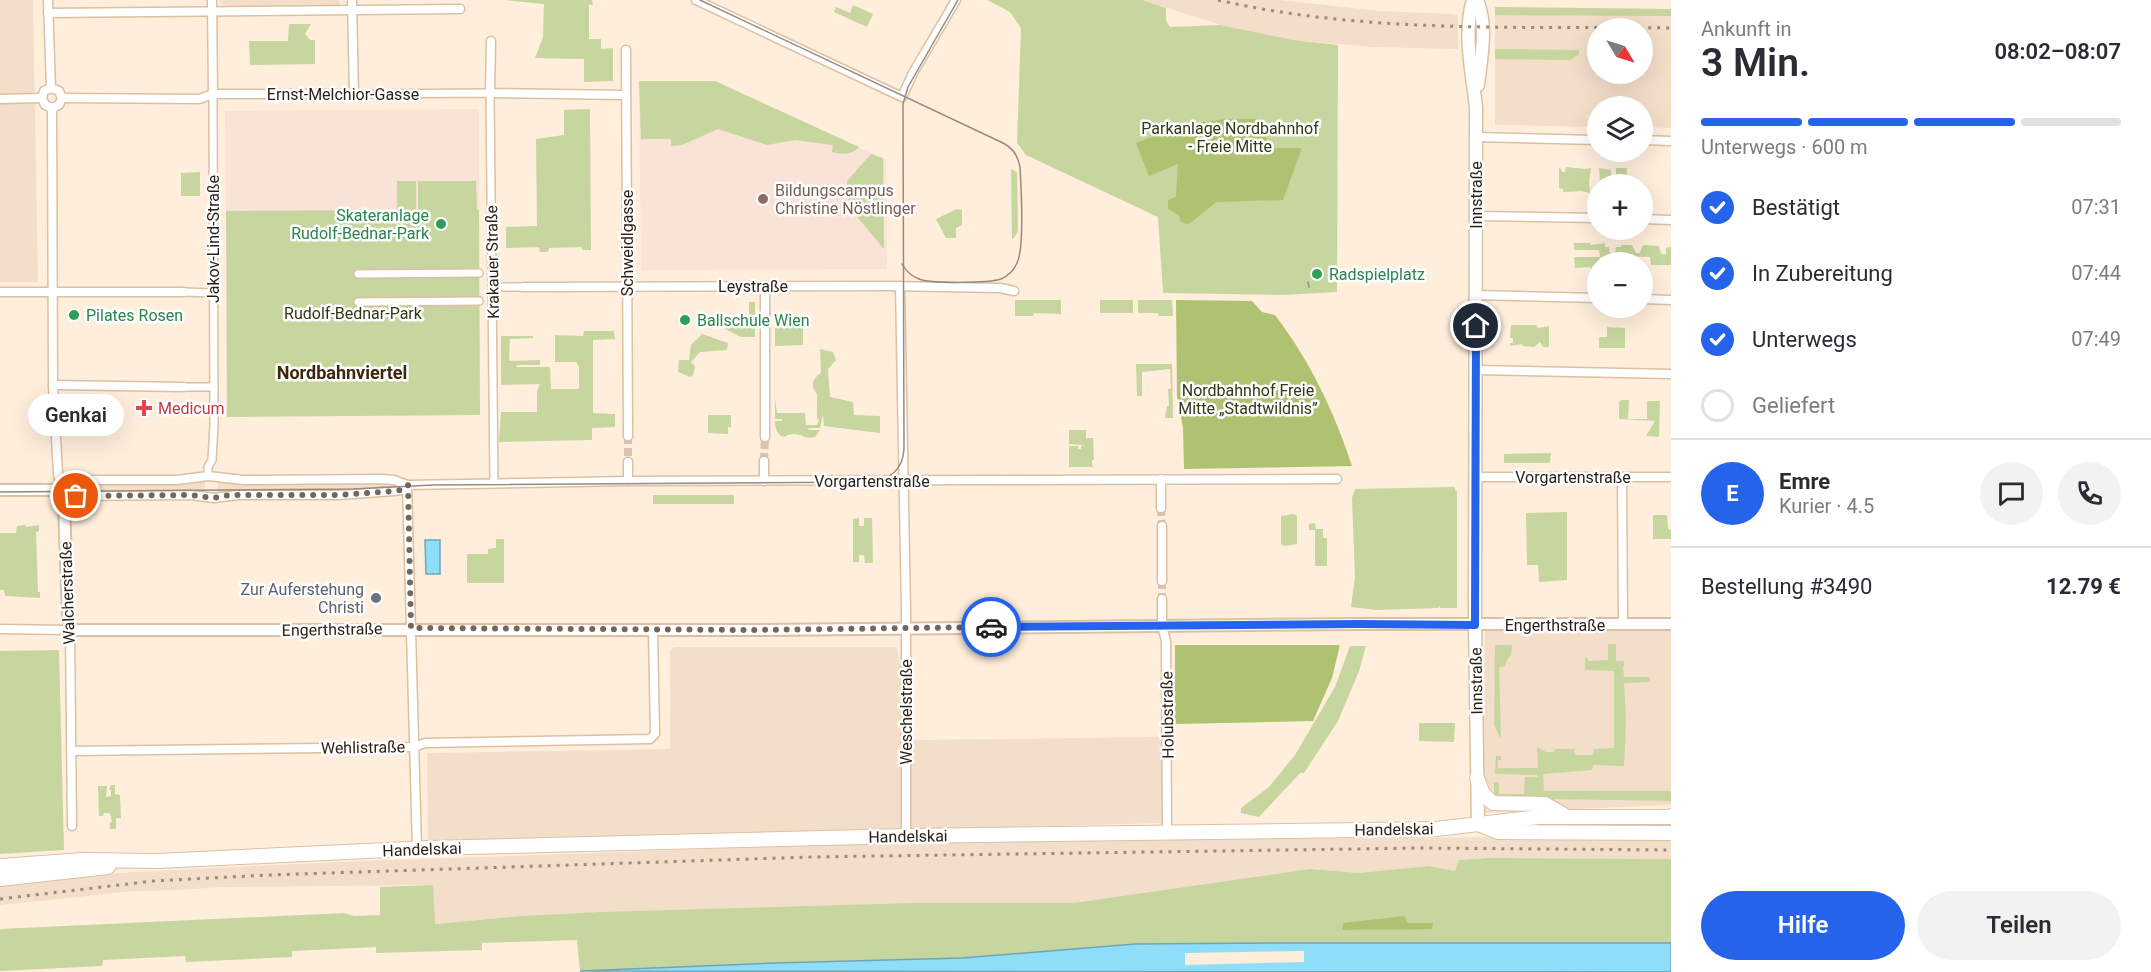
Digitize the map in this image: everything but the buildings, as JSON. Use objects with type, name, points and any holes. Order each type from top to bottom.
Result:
[{"type":"main road","name":"Innstraße","points":[[1475,0],[1470,12],[1470,52],[1476,107],[1475,625],[1478,824]]},
{"type":"main road","points":[[1477,778],[1483,794],[1493,803],[1545,804],[1566,816]]},
{"type":"main road","name":"Handelskai","points":[[0,866],[83,860],[145,862],[417,849],[906,836],[1436,829],[1566,816],[1670,817]]},
{"type":"main road","points":[[1478,824],[1498,832],[1671,834]]},
{"type":"main road","name":"Handelskai","points":[[0,879],[145,862]]},
{"type":"street","points":[[48,0],[51,88]]},
{"type":"street","name":"Jakov-Lind-Straße","points":[[208,476],[208,467],[212,460],[214,387],[212,0]]},
{"type":"street","points":[[696,0],[902,97],[913,72],[956,0]]},
{"type":"street","points":[[48,13],[212,12],[352,4],[460,9]]},
{"type":"street","points":[[352,4],[354,94]]},
{"type":"street","name":"Krakauer Straße","points":[[491,41],[494,483]]},
{"type":"street","name":"Schweidlgasse","points":[[626,50],[628,436]]},
{"type":"street","points":[[51,88],[59,91],[62,98],[59,105],[52,108],[45,105],[42,98],[45,91],[51,88]]},
{"type":"street","name":"Ernst-Melchior-Gasse","points":[[62,98],[199,99],[213,94],[625,95]]},
{"type":"street","points":[[0,99],[42,98]]},
{"type":"street","name":"Walcherstraße","points":[[52,108],[53,385],[58,474],[64,504],[70,630],[72,826]]},
{"type":"street","points":[[1476,137],[1587,140]]},
{"type":"street","points":[[1653,140],[1671,141]]},
{"type":"street","points":[[1476,216],[1587,218]]},
{"type":"street","points":[[1653,219],[1671,220]]},
{"type":"street","points":[[358,274],[479,273]]},
{"type":"street","points":[[765,286],[765,437]]},
{"type":"street","name":"Leystraße","points":[[492,287],[900,286],[1000,288],[1014,291]]},
{"type":"street","name":"Weschelstraße","points":[[900,286],[904,481],[906,836]]},
{"type":"street","points":[[0,292],[213,292]]},
{"type":"street","points":[[1476,295],[1587,298]]},
{"type":"street","points":[[1653,299],[1671,300]]},
{"type":"street","points":[[358,302],[479,301]]},
{"type":"street","points":[[1476,370],[1671,374]]},
{"type":"street","points":[[53,385],[214,387]]},
{"type":"street","points":[[764,461],[764,481]]},
{"type":"street","points":[[628,462],[628,481]]},
{"type":"street","name":"Vorgartenstraße","points":[[61,490],[76,482],[90,480],[177,480],[208,476],[244,480],[382,479],[408,485],[628,481],[1337,478]]},
{"type":"street","name":"Vorgartenstraße","points":[[1476,477],[1671,477]]},
{"type":"street","points":[[1622,477],[1623,624]]},
{"type":"street","points":[[1161,479],[1161,507]]},
{"type":"street","points":[[408,485],[417,849]]},
{"type":"street","name":"Vorgartenstraße","points":[[0,490],[61,490],[76,496],[191,495],[214,498],[238,495],[363,494],[402,490],[408,485]]},
{"type":"street","points":[[1162,526],[1162,581]]},
{"type":"street","name":"Holubstraße","points":[[1162,599],[1162,626],[1166,641],[1167,832]]},
{"type":"street","name":"Engerthstraße","points":[[0,629],[120,631],[411,628],[653,630],[1671,624]]},
{"type":"street","name":"Wehlistraße","points":[[71,751],[414,747],[425,743],[650,739],[655,734],[653,630]]},
{"type":"shaded area","points":[[0,0],[33,0],[38,282],[0,282]]},
{"type":"shaded area","points":[[219,0],[339,0],[340,5],[228,6],[221,4]]},
{"type":"shaded area","points":[[1143,0],[1280,0],[1380,11],[1458,15],[1458,49],[1372,47],[1293,40],[1230,28]]},
{"type":"shaded area","points":[[1495,15],[1671,16],[1671,128],[1653,127],[1653,96],[1587,96],[1587,127],[1495,125]]},
{"type":"shaded area","name":"Bildungscampus Christine Nöstlinger","points":[[639,81],[715,81],[886,160],[887,269],[641,270]]},
{"type":"shaded area","points":[[479,109],[479,210],[226,211],[225,111]]},
{"type":"shaded area","points":[[205,479],[205,495],[91,492],[91,483]]},
{"type":"shaded area","points":[[218,479],[387,483],[387,490],[218,495]]},
{"type":"shaded area","points":[[1485,631],[1671,631],[1671,805],[1481,813]]},
{"type":"shaded area","points":[[674,647],[897,647],[913,740],[1161,737],[1163,823],[428,842],[427,753],[670,749],[670,651]]},
{"type":"shaded area","points":[[1508,837],[1671,839],[1671,859],[1489,858],[1459,860],[1455,871],[1428,866],[1359,873],[1310,869],[1073,903],[912,903],[599,912],[434,924],[433,885],[220,887],[135,891],[0,905],[0,884],[133,872],[337,862],[913,842]]},
{"type":"green space","points":[[504,0],[592,0],[593,5],[589,5],[589,39],[601,39],[601,49],[613,48],[613,81],[584,82],[584,59],[535,58],[543,37],[544,4]]},
{"type":"green space","name":"Parkanlage Nordbahnhof - Freie Mitte","points":[[987,0],[1143,0],[1166,8],[1166,20],[1170,27],[1220,25],[1293,40],[1338,45],[1337,292],[1283,295],[1163,293],[1158,217],[1026,155],[1017,143],[1021,28],[1010,12]]},
{"type":"green space","points":[[853,5],[873,14],[867,27],[834,12],[836,7],[850,13]]},
{"type":"green space","points":[[1495,7],[1671,9],[1671,16],[1495,15]]},
{"type":"green space","points":[[289,24],[311,24],[305,34],[310,40],[315,40],[315,64],[250,65],[249,41],[288,41]]},
{"type":"green space","points":[[1495,49],[1579,50],[1579,54],[1570,60],[1495,59]]},
{"type":"green space","points":[[639,81],[715,81],[859,147],[853,152],[843,154],[832,152],[833,145],[795,140],[767,145],[718,129],[682,145],[671,146],[671,139],[641,139]]},
{"type":"green space","points":[[590,109],[591,250],[582,250],[582,247],[549,248],[548,252],[540,252],[539,247],[506,248],[506,227],[537,226],[536,139],[564,135],[564,110]]},
{"type":"green space","points":[[1225,119],[1264,119],[1268,148],[1302,148],[1283,200],[1216,202],[1187,224],[1180,221],[1179,215],[1168,209],[1168,200],[1176,197],[1178,164],[1149,176],[1136,143],[1184,125]]},
{"type":"green space","points":[[871,154],[883,158],[884,249],[848,206],[847,181]]},
{"type":"green space","points":[[1559,167],[1563,172],[1566,167],[1591,168],[1590,174],[1587,174],[1587,192],[1563,192],[1563,189],[1559,188]]},
{"type":"green space","points":[[1599,168],[1611,170],[1611,174],[1599,174]]},
{"type":"green space","points":[[1616,168],[1627,168],[1627,174],[1616,174]]},
{"type":"green space","points":[[1011,169],[1017,172],[1018,231],[1012,239]]},
{"type":"green space","points":[[200,172],[200,196],[181,196],[181,173]]},
{"type":"green space","name":"Rudolf-Bednar-Park","points":[[397,181],[416,181],[416,209],[418,210],[418,181],[476,181],[477,209],[479,210],[480,415],[227,417],[226,211],[397,210]]},
{"type":"green space","points":[[957,209],[962,210],[962,225],[956,228],[956,238],[946,238],[936,219]]},
{"type":"green space","points":[[1574,243],[1590,243],[1590,245],[1605,243],[1605,247],[1609,247],[1610,252],[1599,252],[1599,250],[1574,250]]},
{"type":"green space","points":[[1632,245],[1636,252],[1615,252],[1616,247]]},
{"type":"green space","points":[[1643,245],[1659,246],[1661,254],[1666,254],[1666,248],[1671,247],[1671,265],[1653,265],[1653,252],[1640,252]]},
{"type":"green space","points":[[1574,257],[1587,257],[1587,267],[1575,268]]},
{"type":"green space","points":[[1015,300],[1061,300],[1061,314],[1034,313],[1033,316],[1015,316]]},
{"type":"green space","points":[[1100,300],[1133,300],[1133,313],[1100,313]]},
{"type":"green space","points":[[1138,300],[1172,300],[1173,316],[1138,313]]},
{"type":"green space","name":"Nordbahnhof Freie Mitte „Stadtwildnis”","points":[[1176,300],[1252,301],[1262,312],[1275,315],[1288,332],[1320,387],[1352,466],[1184,469],[1183,428],[1177,396]]},
{"type":"green space","points":[[749,302],[755,302],[755,337],[741,337],[725,329],[725,324],[749,323]]},
{"type":"green space","points":[[1511,325],[1536,325],[1538,328],[1549,326],[1549,347],[1543,347],[1540,342],[1534,347],[1522,344],[1510,346],[1510,343],[1513,343],[1513,338],[1510,338]]},
{"type":"green space","points":[[775,326],[803,326],[803,345],[775,346]]},
{"type":"green space","points":[[1607,327],[1625,328],[1625,348],[1599,348],[1599,337],[1607,337]]},
{"type":"green space","points":[[584,331],[614,331],[615,339],[593,340],[593,413],[615,414],[615,427],[592,428],[592,440],[499,442],[501,412],[537,412],[537,391],[540,384],[501,385],[501,336],[533,336],[533,338],[510,339],[509,361],[540,360],[540,365],[517,365],[516,367],[550,367],[551,389],[579,389],[579,367],[576,362],[555,362],[555,335],[583,336]]},
{"type":"green space","points":[[702,334],[728,343],[727,350],[700,352],[691,362],[695,366],[693,375],[690,377],[678,372],[679,360],[689,360],[691,345]]},
{"type":"green space","points":[[820,349],[833,352],[836,360],[828,369],[830,397],[853,402],[854,415],[880,416],[880,433],[824,426],[823,414],[820,428],[808,428],[809,430],[820,430],[815,437],[793,434],[784,437],[778,433],[775,421],[782,421],[782,419],[775,419],[775,398],[777,413],[805,413],[806,425],[817,425],[819,420],[817,418],[817,394],[813,386],[814,379],[821,373]]},
{"type":"green space","points":[[1136,364],[1172,364],[1173,418],[1165,418],[1167,406],[1169,406],[1168,389],[1171,389],[1170,369],[1142,372],[1142,396],[1137,396]]},
{"type":"green space","points":[[1621,400],[1629,400],[1628,419],[1647,419],[1647,401],[1660,401],[1659,437],[1646,436],[1655,421],[1619,419]]},
{"type":"green space","points":[[708,415],[731,415],[731,427],[728,427],[728,434],[708,433]]},
{"type":"green space","points":[[1069,430],[1086,430],[1086,438],[1093,438],[1094,460],[1092,460],[1092,465],[1094,467],[1069,467],[1069,446],[1078,446],[1078,449],[1081,449],[1084,445],[1069,444]]},
{"type":"green space","points":[[1551,453],[1550,463],[1504,463],[1504,454]]},
{"type":"green space","points":[[1455,487],[1457,491],[1457,608],[1440,608],[1439,605],[1438,608],[1377,610],[1351,607],[1355,577],[1352,498],[1355,489]]},
{"type":"green space","points":[[653,495],[734,495],[734,504],[653,504]]},
{"type":"green space","points":[[1567,512],[1567,580],[1539,582],[1538,565],[1527,565],[1526,513]]},
{"type":"green space","points":[[1294,514],[1297,516],[1297,544],[1284,546],[1281,544],[1281,516]]},
{"type":"green space","points":[[1653,515],[1667,515],[1671,539],[1653,539]]},
{"type":"green space","points":[[859,518],[859,526],[864,526],[864,518],[872,518],[873,563],[865,563],[864,555],[859,555],[859,562],[853,562],[853,519]]},
{"type":"green space","points":[[1315,523],[1316,529],[1323,529],[1323,538],[1327,538],[1327,566],[1315,566],[1315,530],[1309,530],[1309,524]]},
{"type":"green space","points":[[25,525],[26,527],[39,525],[39,531],[36,532],[40,598],[5,596],[4,590],[0,590],[0,533],[16,533],[17,526]]},
{"type":"green space","points":[[496,539],[504,539],[504,583],[467,583],[467,554],[488,554],[488,549],[496,548]]},
{"type":"green space","points":[[1608,644],[1616,644],[1616,661],[1623,661],[1625,664],[1624,677],[1650,677],[1650,682],[1624,683],[1626,722],[1624,766],[1593,765],[1592,770],[1543,774],[1544,791],[1671,791],[1671,801],[1500,798],[1494,795],[1494,782],[1499,782],[1499,794],[1524,794],[1525,777],[1538,777],[1537,775],[1495,774],[1496,756],[1501,756],[1501,760],[1498,760],[1498,768],[1538,768],[1537,747],[1546,752],[1554,752],[1555,749],[1574,749],[1575,755],[1593,755],[1594,749],[1614,748],[1614,671],[1585,670],[1585,658],[1588,658],[1588,661],[1608,660]]},
{"type":"green space","points":[[1175,645],[1340,645],[1332,678],[1313,721],[1175,724]]},
{"type":"green space","points":[[1495,645],[1512,645],[1511,655],[1505,666],[1499,667],[1501,739],[1494,725]]},
{"type":"green space","points":[[1350,646],[1366,646],[1359,671],[1338,721],[1304,773],[1300,773],[1259,817],[1241,813],[1241,808],[1269,787],[1295,755],[1335,687]]},
{"type":"green space","points":[[59,650],[64,850],[0,854],[0,651]]},
{"type":"green space","points":[[1419,723],[1455,723],[1454,742],[1419,741]]},
{"type":"green space","points":[[111,785],[115,785],[115,794],[120,795],[121,818],[116,818],[116,829],[110,829],[110,822],[112,822],[110,813],[99,816],[98,786],[107,786],[106,797],[111,796],[109,789]]},
{"type":"green space","points":[[1489,858],[1671,859],[1671,943],[1135,944],[962,958],[580,971],[577,940],[482,943],[482,950],[376,953],[376,947],[292,951],[292,957],[186,962],[185,956],[103,960],[102,966],[0,971],[0,929],[344,913],[354,916],[380,915],[380,887],[433,885],[435,924],[599,912],[912,903],[1073,903],[1310,869],[1359,873],[1428,866],[1455,871],[1459,860]]},
{"type":"green space","points":[[1405,916],[1407,923],[1433,923],[1432,929],[1342,930],[1343,923]]},
{"type":"water","points":[[425,540],[440,540],[440,574],[426,574]]},
{"type":"water","points":[[1671,943],[1671,972],[580,971],[962,958],[1135,944]]},
{"type":"pier","points":[[1304,951],[1304,962],[1185,965],[1185,953]]},
{"type":"tunnel","points":[[628,436],[628,462]]},
{"type":"tunnel","points":[[764,461],[765,437]]},
{"type":"tunnel","points":[[1161,508],[1162,526]]},
{"type":"tunnel","points":[[1162,581],[1162,599]]},
{"type":"tram line","points":[[700,0],[1003,143],[1014,152],[1020,167],[1022,202],[1021,244],[1016,266],[1001,279],[935,282],[916,278],[902,264]]},
{"type":"tram line","points":[[0,492],[354,489],[433,485],[868,482],[888,477],[901,463],[904,449],[903,104],[908,87],[958,0]]},
{"type":"tram line","points":[[1308,282],[1309,287]]},
{"type":"railway","points":[[1218,0],[1274,11],[1387,23],[1443,26],[1671,28]]},
{"type":"railway","points":[[0,899],[153,881],[811,857],[1420,848],[1671,850]]},
{"type":"way so far","points":[[76,496],[191,495],[214,498],[230,495],[339,495],[402,490],[408,485],[411,628],[754,630],[991,627]]},
{"type":"place","name":"Bildungscampus Christine Nöstlinger","points":[[763,199]]},
{"type":"place","name":"Skateranlage Rudolf-Bednar-Park","points":[[441,224]]},
{"type":"place","name":"Radspielplatz","points":[[1317,274]]},
{"type":"place","name":"Pilates Rosen","points":[[74,315]]},
{"type":"place","name":"Ballschule Wien","points":[[685,320]]},
{"type":"place","name":"Medicum","points":[[144,408]]},
{"type":"place","name":"Genkai","points":[[76,496]]},
{"type":"place","name":"Zur Auferstehung Christi","points":[[376,598]]},
{"type":"district","name":"Nordbahnviertel","points":[[342,373]]},
{"type":"route","points":[[991,627],[1475,625],[1476,326]]}]
